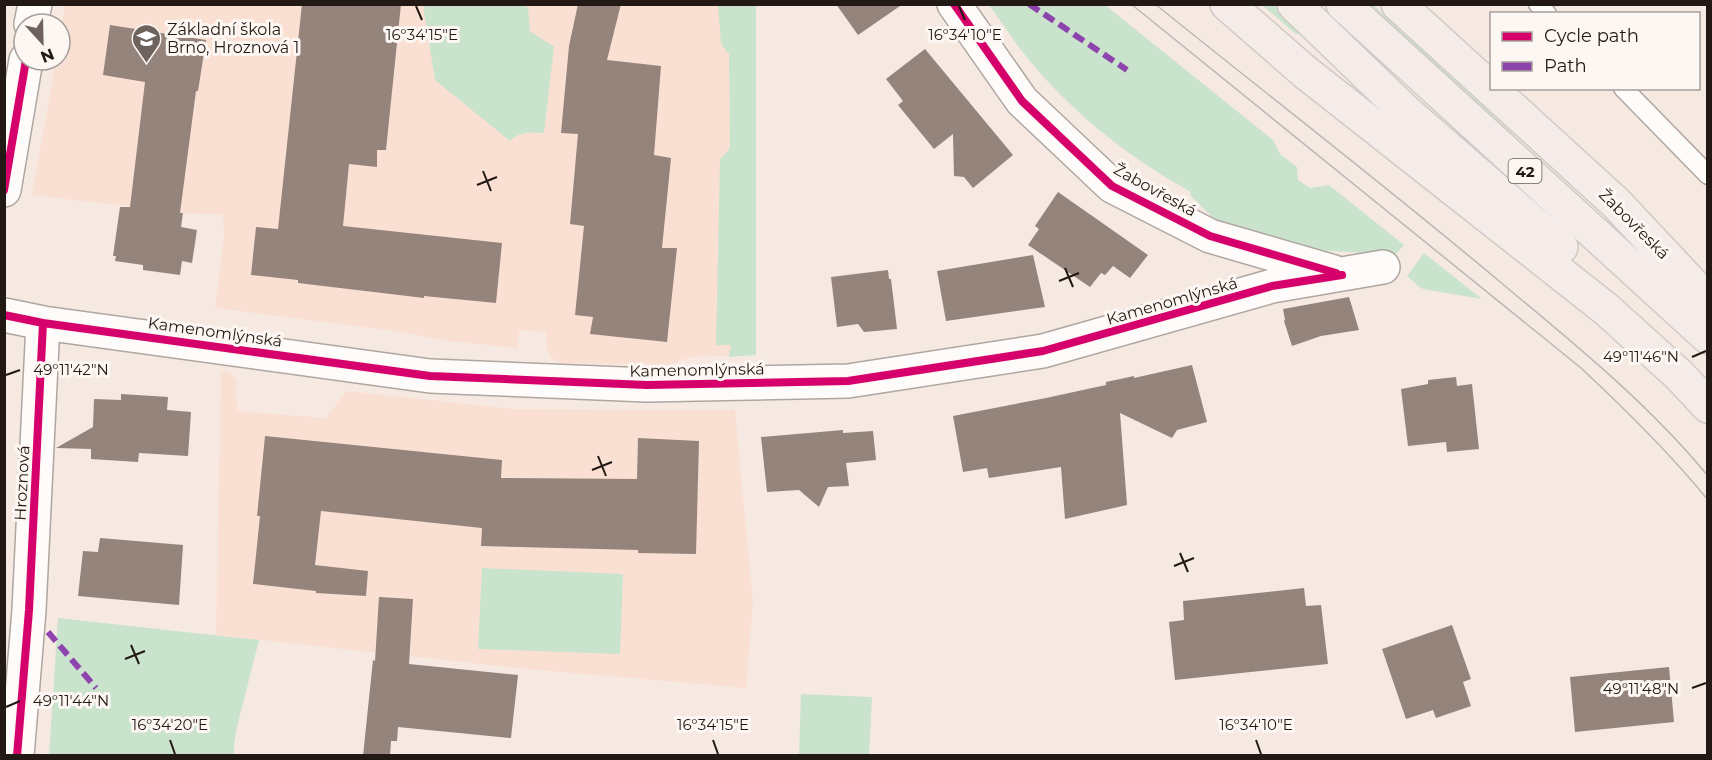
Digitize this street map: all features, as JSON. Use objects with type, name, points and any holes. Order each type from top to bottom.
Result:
[{"type":"highway","name":"42","points":[[1227,4],[1305,72],[1606,309],[1679,375],[1707,406]]},
{"type":"highway","name":"42","points":[[1294,4],[1405,111],[1569,254],[1606,309]]},
{"type":"highway","name":"42","points":[[1343,4],[1707,337]]},
{"type":"highway","name":"Žabovřeská","points":[[1398,4],[1490,88]]},
{"type":"highway","name":"Žabovřeská","points":[[1492,90],[1616,203],[1707,301]]},
{"type":"street","name":"Žabovřeská","points":[[954,4],[1022,101],[1112,186],[1210,236],[1342,275],[1383,267]]},
{"type":"street","points":[[4,190],[24,72]]},
{"type":"street","name":"Kamenomlýnská","points":[[43,323],[430,376],[647,385],[849,381],[1043,351],[1272,286],[1342,275]]},
{"type":"street","points":[[4,315],[43,323]]},
{"type":"street","name":"Hroznová","points":[[17,756],[29,610],[43,323]]},
{"type":"lane","points":[[1625,90],[1707,175]]},
{"type":"shaded area","points":[[65,5],[756,5],[756,355],[691,357],[668,365],[562,363],[551,358],[547,349],[546,332],[519,330],[518,348],[447,341],[394,331],[215,308],[224,236],[223,215],[183,213],[32,195],[54,72],[72,72],[72,12],[64,12]]},
{"type":"shaded area","points":[[221,370],[230,373],[236,380],[237,410],[247,412],[326,418],[346,391],[514,409],[735,410],[753,602],[746,688],[527,669],[216,635]]},
{"type":"green space","points":[[423,5],[525,5],[528,8],[530,31],[554,47],[544,133],[530,132],[510,141],[435,80]]},
{"type":"green space","points":[[718,5],[756,5],[756,355],[729,357],[731,345],[716,345],[720,159],[730,148],[729,54],[721,44]]},
{"type":"green space","points":[[989,5],[1105,5],[1273,140],[1280,154],[1297,167],[1298,180],[1310,188],[1329,185],[1404,245],[1395,255],[1316,250],[1230,225],[1212,217],[1190,195],[1191,192],[1121,147],[1058,92],[1021,50]]},
{"type":"green space","points":[[1262,5],[1274,5],[1300,30],[1300,34],[1296,34]]},
{"type":"green space","points":[[1360,5],[1373,5],[1510,131],[1512,138]]},
{"type":"green space","points":[[1424,253],[1482,299],[1423,289],[1418,286],[1407,276]]},
{"type":"green space","points":[[482,568],[623,574],[620,654],[478,649]]},
{"type":"green space","points":[[58,618],[259,640],[237,727],[234,755],[49,755]]},
{"type":"green space","points":[[801,694],[872,697],[869,755],[799,755]]},
{"type":"building","points":[[302,4],[401,4],[386,150],[377,150],[377,167],[349,164],[343,226],[502,243],[496,303],[424,296],[424,298],[251,275],[256,227],[278,229]]},
{"type":"building","points":[[578,4],[621,4],[607,60],[661,66],[654,155],[671,158],[662,248],[677,248],[667,342],[590,334],[593,317],[575,315],[584,226],[570,224],[578,134],[561,133],[569,46]]},
{"type":"building","points":[[836,4],[903,4],[858,35]]},
{"type":"building","points":[[110,25],[206,40],[198,91],[196,91],[180,213],[183,213],[181,227],[197,230],[192,263],[182,261],[180,275],[143,270],[143,265],[115,261],[116,256],[113,256],[120,207],[130,207],[145,82],[103,75]]},
{"type":"building","points":[[925,49],[1013,155],[973,188],[964,177],[954,176],[953,134],[934,149],[898,105],[903,101],[886,79]]},
{"type":"building","points":[[1058,192],[1148,255],[1130,278],[1113,266],[1105,275],[1101,273],[1090,287],[1028,245],[1039,229],[1035,226]]},
{"type":"building","points":[[1033,255],[1045,307],[946,321],[937,271]]},
{"type":"building","points":[[888,270],[897,329],[864,332],[858,324],[837,327],[831,277]]},
{"type":"building","points":[[1349,297],[1359,330],[1321,336],[1292,346],[1284,321],[1283,309]]},
{"type":"building","points":[[1192,365],[1207,422],[1177,430],[1172,438],[1120,413],[1127,505],[1065,519],[1061,467],[989,478],[987,468],[963,472],[953,416],[1046,398],[1106,385],[1106,382]]},
{"type":"building","points":[[1456,377],[1457,386],[1472,384],[1479,449],[1447,452],[1446,442],[1408,446],[1401,389],[1428,384],[1428,380]]},
{"type":"building","points":[[121,394],[168,397],[167,410],[191,412],[188,456],[139,453],[138,462],[91,459],[91,449],[56,448],[93,427],[94,399],[121,400]]},
{"type":"building","points":[[843,430],[843,433],[873,431],[876,460],[846,463],[849,486],[828,487],[819,507],[799,490],[767,492],[761,437]]},
{"type":"building","points":[[265,436],[502,460],[501,478],[637,479],[638,438],[699,441],[696,554],[638,553],[638,550],[481,546],[482,528],[321,511],[315,565],[368,571],[366,596],[316,593],[316,591],[253,584]]},
{"type":"building","points":[[100,538],[183,545],[179,605],[78,596],[83,551],[98,552]]},
{"type":"building","points":[[1304,588],[1306,606],[1321,605],[1328,664],[1175,680],[1169,622],[1184,620],[1183,601]]},
{"type":"building","points":[[379,597],[413,599],[409,664],[518,675],[511,738],[398,727],[397,741],[391,741],[390,756],[363,756],[373,660],[375,661]]},
{"type":"building","points":[[1452,625],[1471,679],[1463,682],[1471,706],[1436,718],[1433,710],[1406,719],[1382,649]]},
{"type":"building","points":[[1669,667],[1674,722],[1575,732],[1570,677]]},
{"type":"tram line","points":[[1131,4],[1581,368],[1647,432],[1708,500]]},
{"type":"tram line","points":[[1155,4],[1414,211],[1581,350],[1660,423],[1708,476]]},
{"type":"marked path","points":[[1029,4],[1127,70]]},
{"type":"marked path","points":[[48,632],[96,688]]},
{"type":"cycle path","points":[[954,4],[1022,101],[1112,186],[1210,236],[1336,273]]},
{"type":"cycle path","points":[[4,190],[24,72]]},
{"type":"cycle path","points":[[4,315],[43,323],[430,376],[647,385],[848,381],[1043,351],[1272,286],[1342,275]]},
{"type":"cycle path","points":[[17,756],[29,610],[43,323]]},
{"type":"place","name":"Základní škola Brno, Hroznová 1","points":[[146,64]]}]
